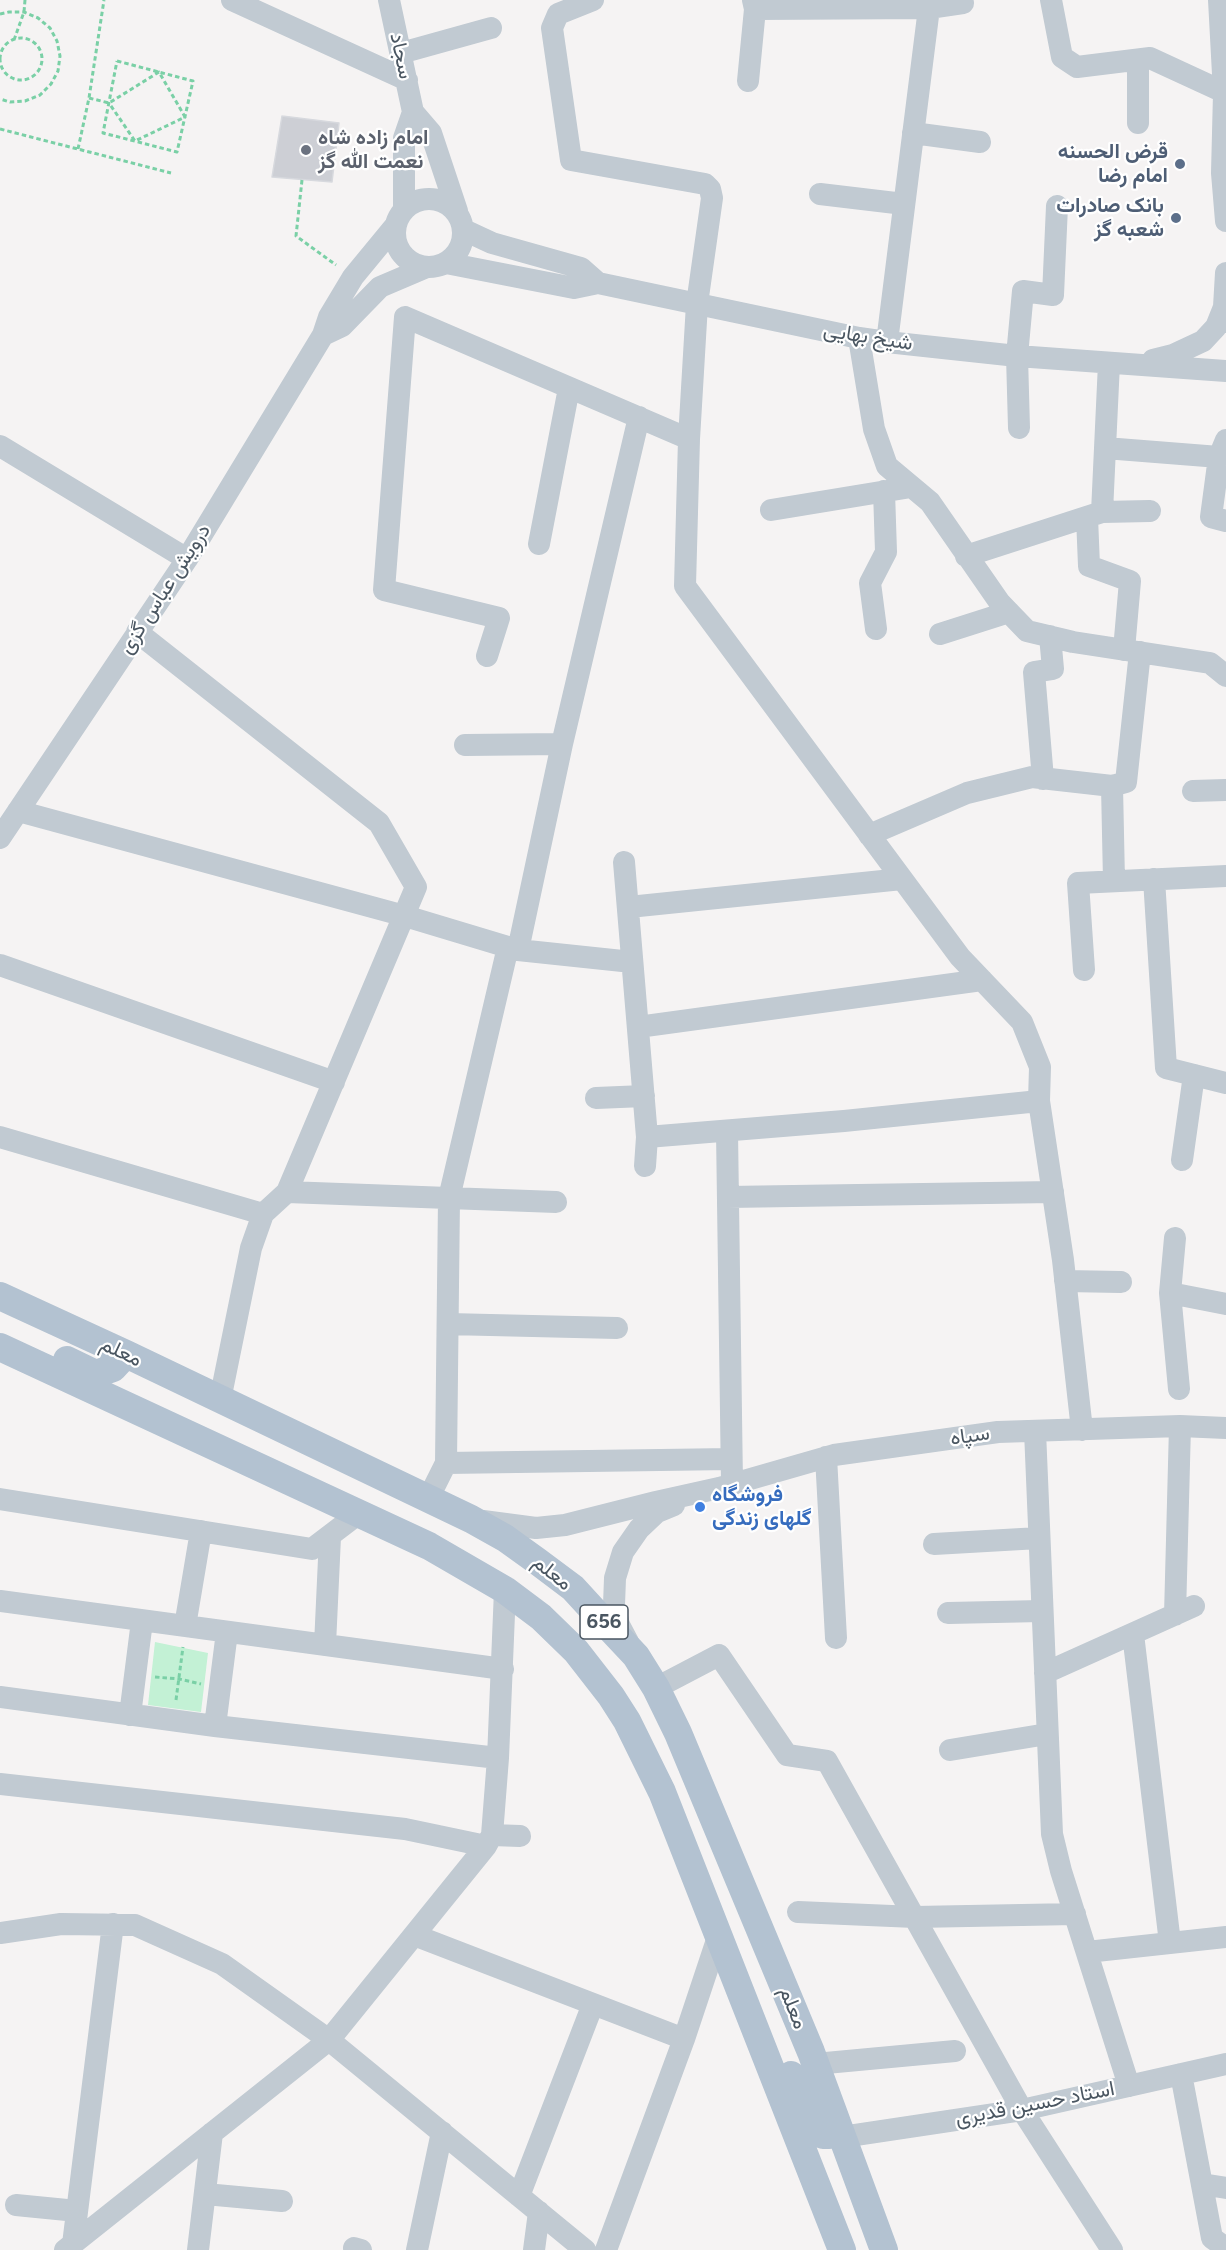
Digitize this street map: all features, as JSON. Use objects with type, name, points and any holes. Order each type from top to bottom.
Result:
[{"type":"main road","name":"معلم","points":[[0,1296],[471,1519],[505,1538],[573,1588],[636,1656],[656,1688],[678,1733],[813,2058],[884,2250]]},
{"type":"main road","points":[[0,1341],[14,1340],[40,1348],[96,1374],[113,1368],[126,1354]]},
{"type":"main road","name":"معلم","points":[[0,1347],[429,1546],[505,1590],[541,1617],[576,1651],[627,1721],[662,1792],[842,2250]]},
{"type":"main road","points":[[732,1971],[754,1992],[774,2037],[787,2049],[813,2058]]},
{"type":"main road","points":[[769,2066],[785,2069],[790,2073],[819,2133],[823,2135],[840,2134]]},
{"type":"street","points":[[232,0],[407,80]]},
{"type":"street","name":"سجاد","points":[[389,0],[413,112],[404,138],[400,217]]},
{"type":"street","points":[[747,81],[754,4],[905,4],[929,8],[963,3],[962,0]]},
{"type":"street","points":[[1051,0],[1062,57],[1078,76],[1150,58],[1225,93]]},
{"type":"street","points":[[1219,0],[1225,93],[1226,221]]},
{"type":"street","points":[[580,2],[558,14],[552,28],[570,160],[705,184],[710,189],[712,198],[697,304],[689,439],[685,586],[960,957],[1022,1022],[1040,1067],[1039,1101],[1065,1281],[1082,1430]]},
{"type":"street","points":[[887,342],[929,8]]},
{"type":"street","points":[[401,53],[491,28]]},
{"type":"street","points":[[1138,60],[1138,123]]},
{"type":"street","name":"سجاد","points":[[413,112],[431,133],[460,220]]},
{"type":"street","points":[[913,133],[980,142]]},
{"type":"street","points":[[820,194],[904,204]]},
{"type":"street","points":[[421,199],[441,200],[460,220],[460,249],[437,265],[409,261],[397,246],[400,217],[421,199]]},
{"type":"street","points":[[1019,428],[1017,356],[1023,291],[1053,295],[1057,206]]},
{"type":"street","name":"درویش عباس گزی","points":[[0,838],[187,559],[323,335],[329,317],[353,277],[400,217]]},
{"type":"street","name":"شیخ بهایی","points":[[460,220],[492,243],[580,268],[598,283]]},
{"type":"street","name":"شیخ بهایی","points":[[437,265],[574,288],[598,283],[887,342],[1017,356],[1226,370]]},
{"type":"street","name":"درویش عباس گزی","points":[[323,335],[342,326],[380,287],[437,265]]},
{"type":"street","points":[[1225,316],[1226,273]]},
{"type":"street","points":[[487,656],[500,618],[384,590],[405,316],[689,439]]},
{"type":"street","name":"شیخ بهایی","points":[[1142,363],[1173,354],[1203,341],[1225,316]]},
{"type":"street","points":[[859,338],[874,429],[887,466],[930,502],[999,603],[1027,631],[1210,663],[1226,676]]},
{"type":"street","points":[[869,835],[967,793],[1032,777],[1112,786],[1126,782],[1132,651],[1130,581],[1089,566],[1094,514],[1105,448],[1109,363]]},
{"type":"street","points":[[539,544],[569,388]]},
{"type":"street","points":[[428,1499],[446,1463],[449,1198],[513,949],[639,417]]},
{"type":"street","points":[[0,446],[187,559]]},
{"type":"street","points":[[1105,448],[1222,448],[1211,517],[1226,521]]},
{"type":"street","points":[[771,510],[911,487]]},
{"type":"street","points":[[876,629],[870,583],[886,552],[884,491]]},
{"type":"street","points":[[966,556],[1094,514],[1150,511]]},
{"type":"street","points":[[940,634],[1009,612]]},
{"type":"street","points":[[137,632],[379,823],[416,887],[287,1192],[263,1214],[251,1248],[220,1400]]},
{"type":"street","points":[[1042,779],[1034,672],[1053,669],[1050,636]]},
{"type":"street","points":[[465,745],[562,744]]},
{"type":"street","points":[[1112,786],[1114,881]]},
{"type":"street","points":[[1193,791],[1226,790]]},
{"type":"street","points":[[18,811],[405,916],[513,949],[632,962]]},
{"type":"street","points":[[624,862],[647,1137],[645,1166]]},
{"type":"street","points":[[1084,970],[1078,883],[1226,876]]},
{"type":"street","points":[[629,907],[902,879]]},
{"type":"street","points":[[1154,879],[1166,1068],[1226,1083]]},
{"type":"street","points":[[0,965],[334,1082]]},
{"type":"street","points":[[638,1027],[982,980]]},
{"type":"street","points":[[1182,1160],[1194,1075]]},
{"type":"street","points":[[596,1098],[644,1096]]},
{"type":"street","points":[[647,1137],[1039,1101]]},
{"type":"street","points":[[726,1486],[731,1459],[727,1131]]},
{"type":"street","points":[[0,1137],[263,1214]]},
{"type":"street","points":[[287,1192],[556,1202]]},
{"type":"street","points":[[728,1197],[1053,1192]]},
{"type":"street","points":[[1175,1238],[1170,1293],[1179,1389]]},
{"type":"street","points":[[1065,1281],[1121,1282]]},
{"type":"street","points":[[1170,1293],[1226,1304]]},
{"type":"street","points":[[448,1324],[617,1328]]},
{"type":"street","points":[[1045,1673],[1184,1611],[1180,1426]]},
{"type":"street","name":"سپاه","points":[[726,1486],[826,1457],[998,1432],[1180,1426],[1226,1428]]},
{"type":"street","points":[[1035,1431],[1052,1834],[1129,2086]]},
{"type":"street","points":[[826,1457],[836,1638]]},
{"type":"street","points":[[446,1463],[731,1459]]},
{"type":"street","points":[[471,1519],[536,1528],[565,1526],[726,1486]]},
{"type":"street","points":[[636,1656],[619,1625],[614,1605],[615,1578],[624,1552],[639,1529],[657,1512],[726,1486]]},
{"type":"street","points":[[0,1498],[312,1549],[358,1514]]},
{"type":"street","points":[[185,1626],[201,1531]]},
{"type":"street","points":[[325,1645],[330,1537]]},
{"type":"street","points":[[934,1544],[1039,1538]]},
{"type":"street","points":[[69,2247],[328,2040],[489,1840],[498,1758],[505,1590]]},
{"type":"street","points":[[0,1601],[503,1669]]},
{"type":"street","points":[[948,1613],[1042,1611]]},
{"type":"street","points":[[130,1715],[142,1621]]},
{"type":"street","points":[[215,1726],[227,1632]]},
{"type":"street","points":[[1133,1634],[1170,1943]]},
{"type":"street","points":[[656,1688],[719,1655],[787,1755],[827,1761],[1023,2110],[1112,2250]]},
{"type":"street","points":[[0,1697],[215,1726],[498,1758]]},
{"type":"street","points":[[950,1750],[1047,1734]]},
{"type":"street","points":[[0,1784],[489,1840],[520,1836]]},
{"type":"street","points":[[798,1912],[915,1917],[1075,1914]]},
{"type":"street","points":[[0,1933],[61,1924],[135,1925],[222,1964],[328,2040],[585,2250]]},
{"type":"street","points":[[69,2247],[77,2211],[113,1924]]},
{"type":"street","points":[[606,2250],[684,2039],[719,1934]]},
{"type":"street","points":[[414,1935],[684,2039]]},
{"type":"street","points":[[1087,1952],[1226,1937]]},
{"type":"street","points":[[519,2196],[593,2004]]},
{"type":"street","points":[[813,2058],[955,2051]]},
{"type":"street","name":"استاد حسین قدیری","points":[[840,2134],[1023,2110],[1226,2064]]},
{"type":"street","points":[[1181,2074],[1212,2238],[1226,2248]]},
{"type":"street","points":[[417,2250],[442,2132]]},
{"type":"street","points":[[198,2250],[212,2133]]},
{"type":"street","points":[[1202,2184],[1226,2188]]},
{"type":"street","points":[[205,2194],[282,2201]]},
{"type":"street","points":[[16,2205],[77,2211]]},
{"type":"street","points":[[534,2250],[539,2212]]},
{"type":"path","points":[[14,40],[26,0]]},
{"type":"path","points":[[78,149],[89,98],[104,0]]},
{"type":"path","points":[[0,14],[24,12],[38,18],[50,28],[57,41],[60,56],[58,71],[51,84],[40,95],[25,101],[10,102],[0,99]]},
{"type":"path","points":[[27,39],[38,47],[42,61],[36,73],[24,79],[11,77],[2,68],[0,55],[3,48],[14,40],[27,39]]},
{"type":"path","points":[[117,62],[193,81],[177,152],[103,133],[109,103],[117,62]]},
{"type":"path","points":[[109,103],[159,72]]},
{"type":"path","points":[[159,72],[185,117]]},
{"type":"path","points":[[89,98],[109,103],[135,141]]},
{"type":"path","points":[[135,141],[185,117]]},
{"type":"path","points":[[0,129],[171,173]]},
{"type":"path","points":[[302,180],[296,236],[353,277]]},
{"type":"path","points":[[173,1719],[185,1626]]},
{"type":"path","points":[[135,1675],[179,1679],[220,1689]]},
{"type":"green space","points":[[155,1642],[208,1653],[201,1712],[148,1705]]},
{"type":"building","name":"امام زاده شاه نعمت الله گز","points":[[282,116],[339,123],[332,182],[272,177]]},
{"type":"place","name":"امام زاده شاه نعمت الله گز","points":[[306,150]]},
{"type":"place","name":"قرض الحسنه امام رضا","points":[[1180,164]]},
{"type":"place","name":"بانک صادرات شعبه گز","points":[[1176,218]]},
{"type":"place","name":"فروشگاه گلهای زندگی","points":[[700,1507]]}]
